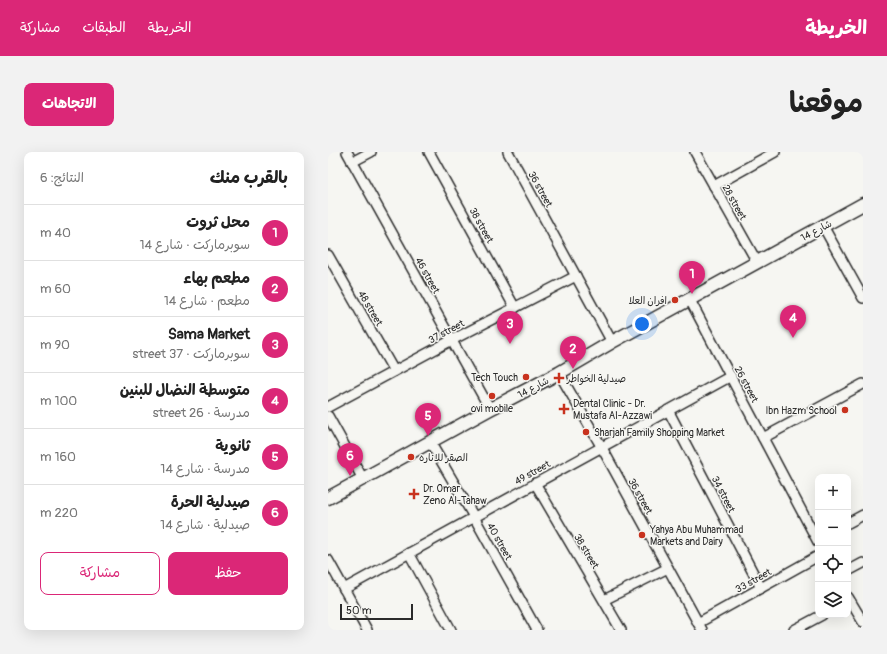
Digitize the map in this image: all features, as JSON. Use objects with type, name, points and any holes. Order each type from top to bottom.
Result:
[{"type":"street","name":"46 street","points":[[347,152],[490,409]]},
{"type":"street","points":[[352,162],[371,152]]},
{"type":"street","name":"38 street","points":[[429,152],[515,308]]},
{"type":"street","name":"36 street","points":[[508,152],[612,342]]},
{"type":"street","name":"28 street","points":[[695,152],[757,262]]},
{"type":"street","points":[[714,186],[775,152]]},
{"type":"street","name":"شارع 14","points":[[328,498],[559,373],[612,342],[863,204]]},
{"type":"street","points":[[823,226],[863,298]]},
{"type":"street","name":"48 street","points":[[328,255],[394,371]]},
{"type":"street","name":"37 street","points":[[328,407],[452,340],[576,276]]},
{"type":"street","name":"26 street","points":[[690,300],[815,535]]},
{"type":"street","name":"36 street","points":[[559,373],[601,446],[700,627]]},
{"type":"street","name":"49 street","points":[[344,589],[730,376]]},
{"type":"street","points":[[763,438],[863,384]]},
{"type":"street","name":"34 street","points":[[668,410],[761,588]]},
{"type":"street","points":[[328,416],[363,479]]},
{"type":"street","name":"40 street","points":[[430,442],[537,630]]},
{"type":"street","name":"38 street","points":[[534,483],[621,630]]},
{"type":"street","points":[[851,521],[863,515]]},
{"type":"street","points":[[410,553],[451,630]]},
{"type":"street","name":"33 street","points":[[700,627],[761,588],[815,558]]},
{"type":"street","points":[[328,560],[367,630]]},
{"type":"street","points":[[851,569],[863,563]]},
{"type":"street","points":[[604,600],[668,568]]},
{"type":"street","points":[[851,602],[863,622]]},
{"type":"street","points":[[794,630],[816,618]]},
{"type":"place","name":"محل ثروت","points":[[692,294]]},
{"type":"place","name":"افران العلا","points":[[675,300]]},
{"type":"place","name":"متوسطة النضال للبنين","points":[[793,338]]},
{"type":"place","name":"Sama Market","points":[[510,344]]},
{"type":"place","name":"مطعم بهاء","points":[[573,369]]},
{"type":"place","name":"Tech Touch","points":[[526,377]]},
{"type":"place","name":"صيدلية الخواطر","points":[[559,378]]},
{"type":"place","name":"ovi mobile","points":[[492,396]]},
{"type":"place","name":"Dental Clinic - Dr. Mustafa Al-Azzawi","points":[[564,409]]},
{"type":"place","name":"Ibn Hazm School","points":[[845,410]]},
{"type":"place","name":"Sharjah Family Shopping Market","points":[[586,432]]},
{"type":"place","name":"ثانوية","points":[[428,436]]},
{"type":"place","name":"الصقر للاناره","points":[[411,457]]},
{"type":"place","name":"صيدلية الحرة","points":[[350,476]]},
{"type":"place","name":"Dr. Omar Zeno Al-Tahaw","points":[[414,494]]},
{"type":"place","name":"Yahya Abu Muhammad Markets and Dairy","points":[[642,535]]}]
